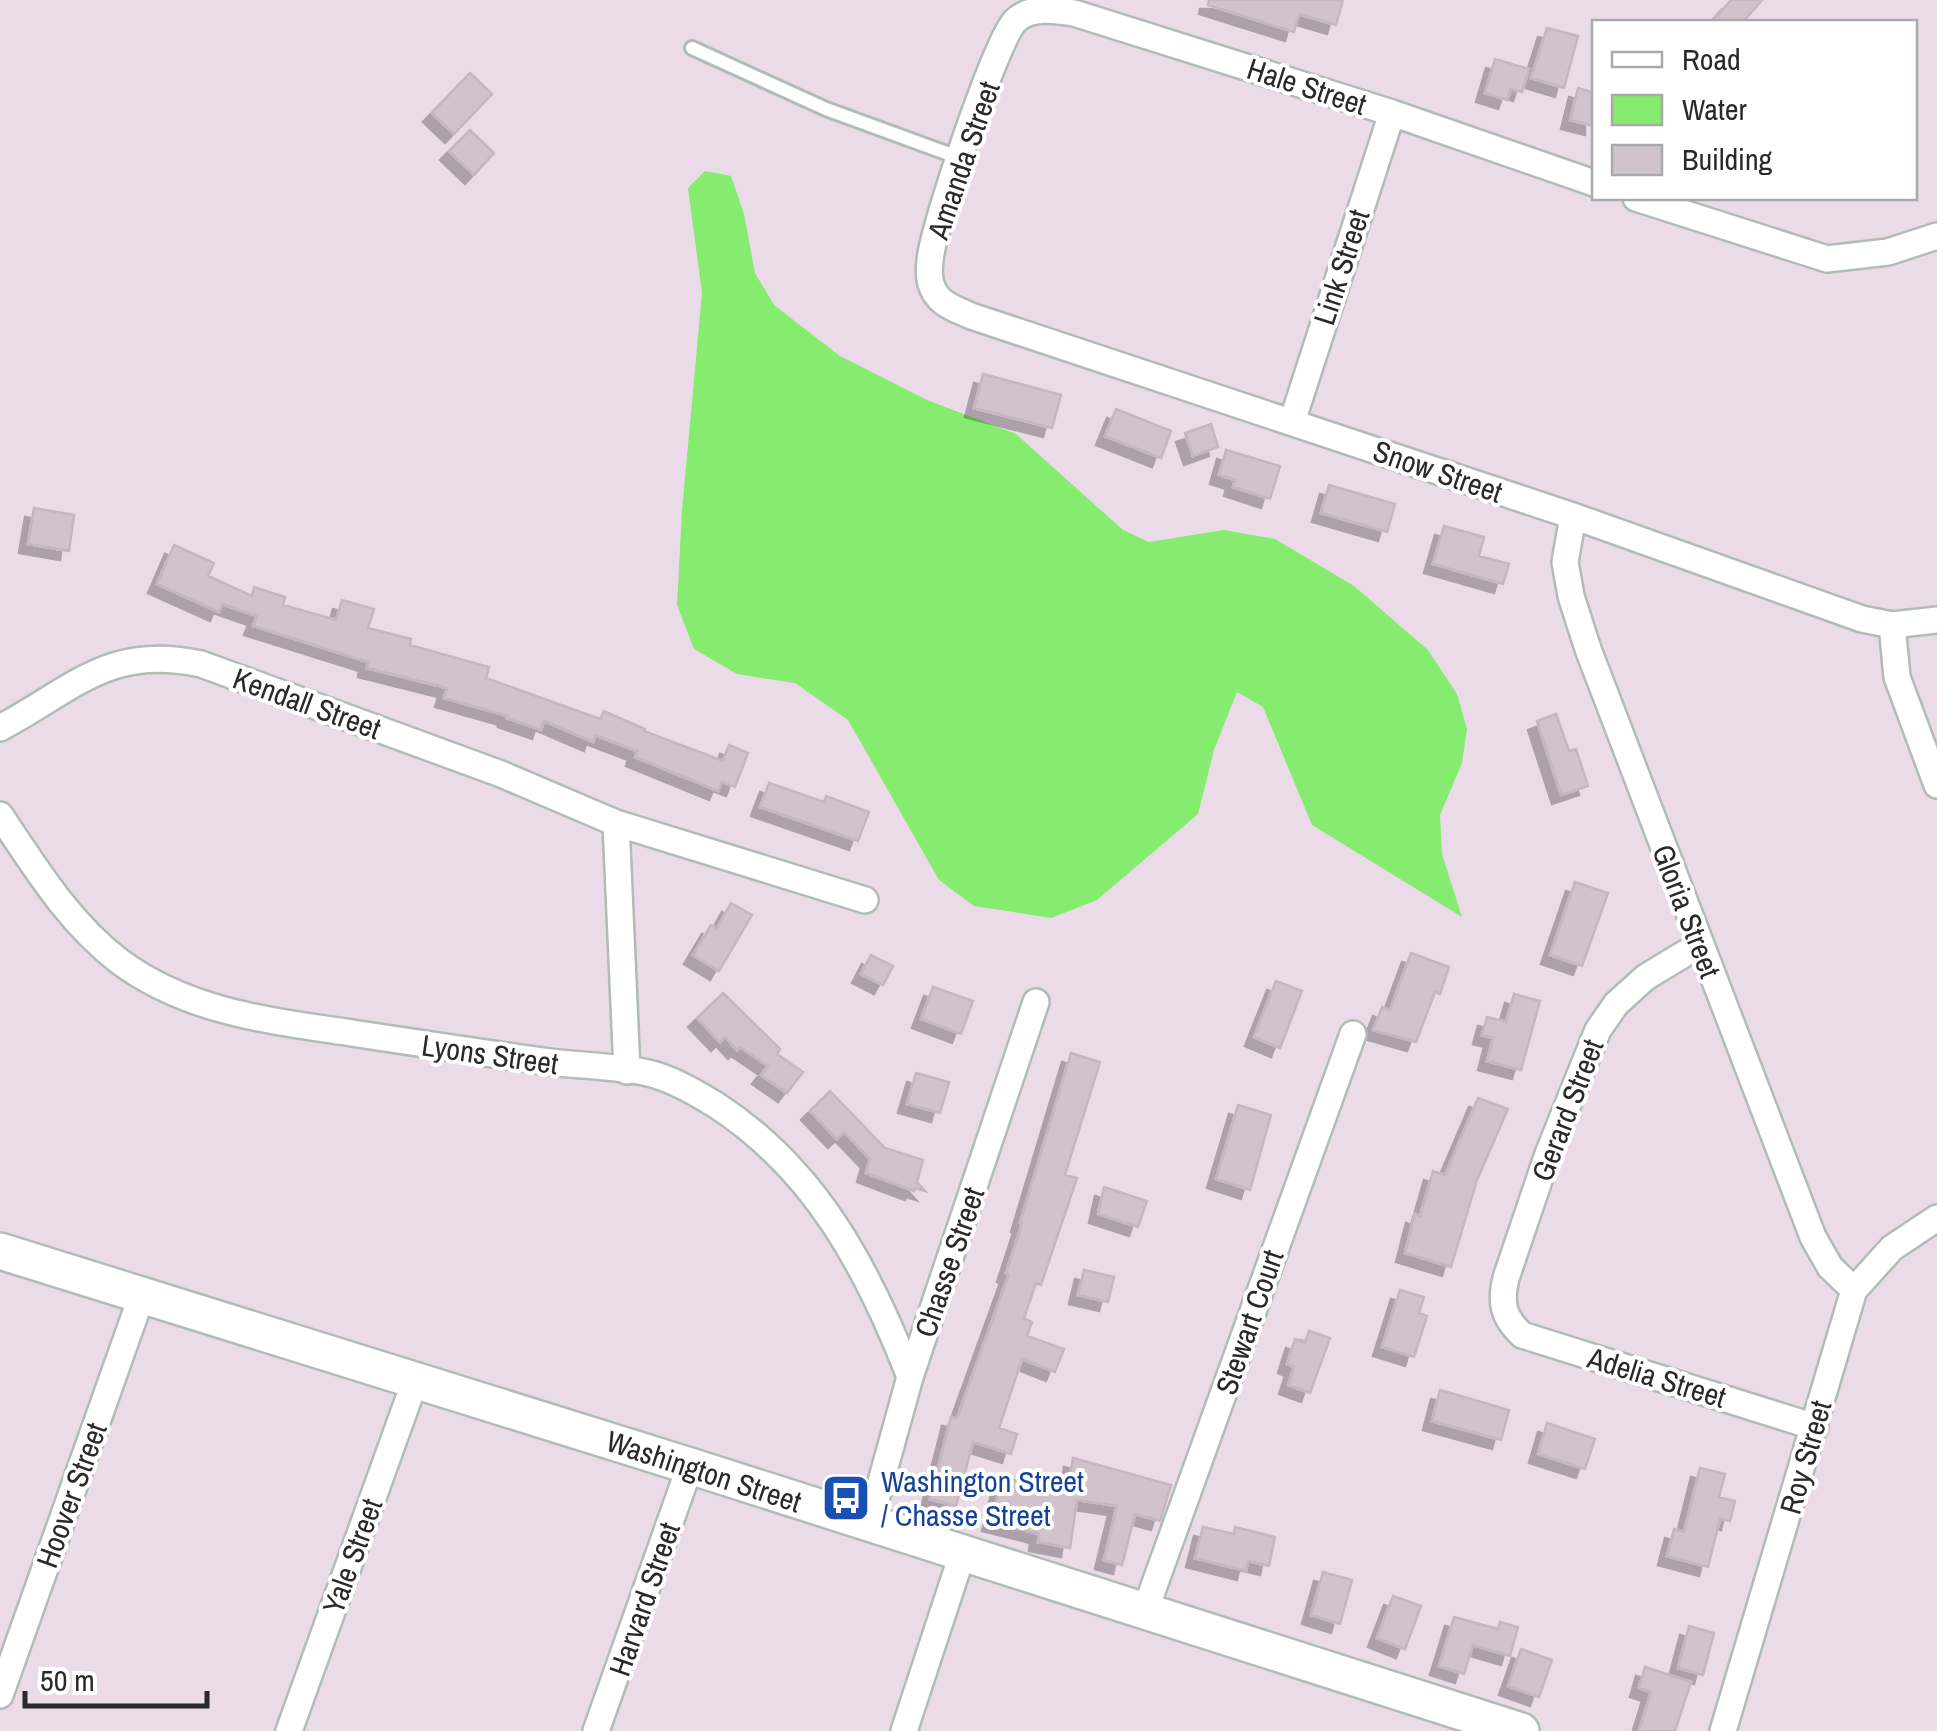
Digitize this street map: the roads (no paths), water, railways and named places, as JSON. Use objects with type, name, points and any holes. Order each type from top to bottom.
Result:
[{"type":"main road","name":"Washington Street","points":[[0,1250],[1145,1611],[1499,1728]]},
{"type":"street","name":"Hale Street","points":[[1016,20],[1032,12],[1074,13],[1392,113],[1592,182]]},
{"type":"street","name":"Amanda Street","points":[[940,302],[931,285],[929,262],[960,158],[1004,39],[1016,20]]},
{"type":"street","name":"Link Street","points":[[1292,422],[1392,113]]},
{"type":"street","points":[[1642,200],[1827,259],[1888,252],[1937,236]]},
{"type":"street","name":"Snow Street","points":[[940,302],[971,316],[1573,516],[1862,619],[1892,625],[1937,620]]},
{"type":"street","name":"Gloria Street","points":[[1573,516],[1564,562],[1571,596],[1698,945],[1813,1238],[1830,1267],[1854,1290]]},
{"type":"street","points":[[1892,625],[1898,677],[1937,785]]},
{"type":"street","name":"Kendall Street","points":[[0,728],[115,664],[143,657],[172,658],[201,664],[502,774],[616,823],[864,900]]},
{"type":"street","name":"Lyons Street","points":[[0,815],[58,900],[97,942],[144,977],[196,1002],[308,1027],[649,1073],[704,1098],[751,1130],[794,1169],[831,1215],[863,1269],[910,1377]]},
{"type":"street","points":[[616,823],[627,1071]]},
{"type":"street","name":"Gerard Street","points":[[1505,1319],[1502,1294],[1506,1278],[1561,1121],[1598,1030],[1616,1004],[1646,977],[1698,945]]},
{"type":"street","name":"Chasse Street","points":[[869,1526],[910,1377],[1036,1002]]},
{"type":"street","name":"Stewart Court","points":[[1145,1611],[1353,1034]]},
{"type":"street","name":"Roy Street","points":[[1723,1731],[1854,1290],[1892,1248],[1937,1218]]},
{"type":"street","name":"Hoover Street","points":[[0,1694],[142,1295]]},
{"type":"street","name":"Adelia Street","points":[[1505,1319],[1522,1335],[1815,1427]]},
{"type":"street","name":"Yale Street","points":[[289,1731],[415,1380]]},
{"type":"street","name":"Harvard Street","points":[[596,1731],[690,1466]]},
{"type":"street","points":[[904,1731],[962,1554]]},
{"type":"lane","points":[[692,48],[826,109],[960,158]]},
{"type":"water","points":[[705,171],[731,176],[744,214],[755,273],[774,305],[840,356],[927,400],[1016,434],[1123,530],[1149,542],[1224,530],[1275,539],[1354,586],[1428,650],[1457,694],[1467,729],[1462,763],[1440,815],[1442,854],[1462,917],[1312,825],[1263,707],[1237,692],[1214,750],[1198,814],[1097,900],[1051,918],[974,906],[939,880],[848,720],[795,683],[737,674],[694,649],[677,605],[702,293],[688,188]]},
{"type":"place","name":"Washington Street / Chasse Street","points":[[846,1498]]}]
